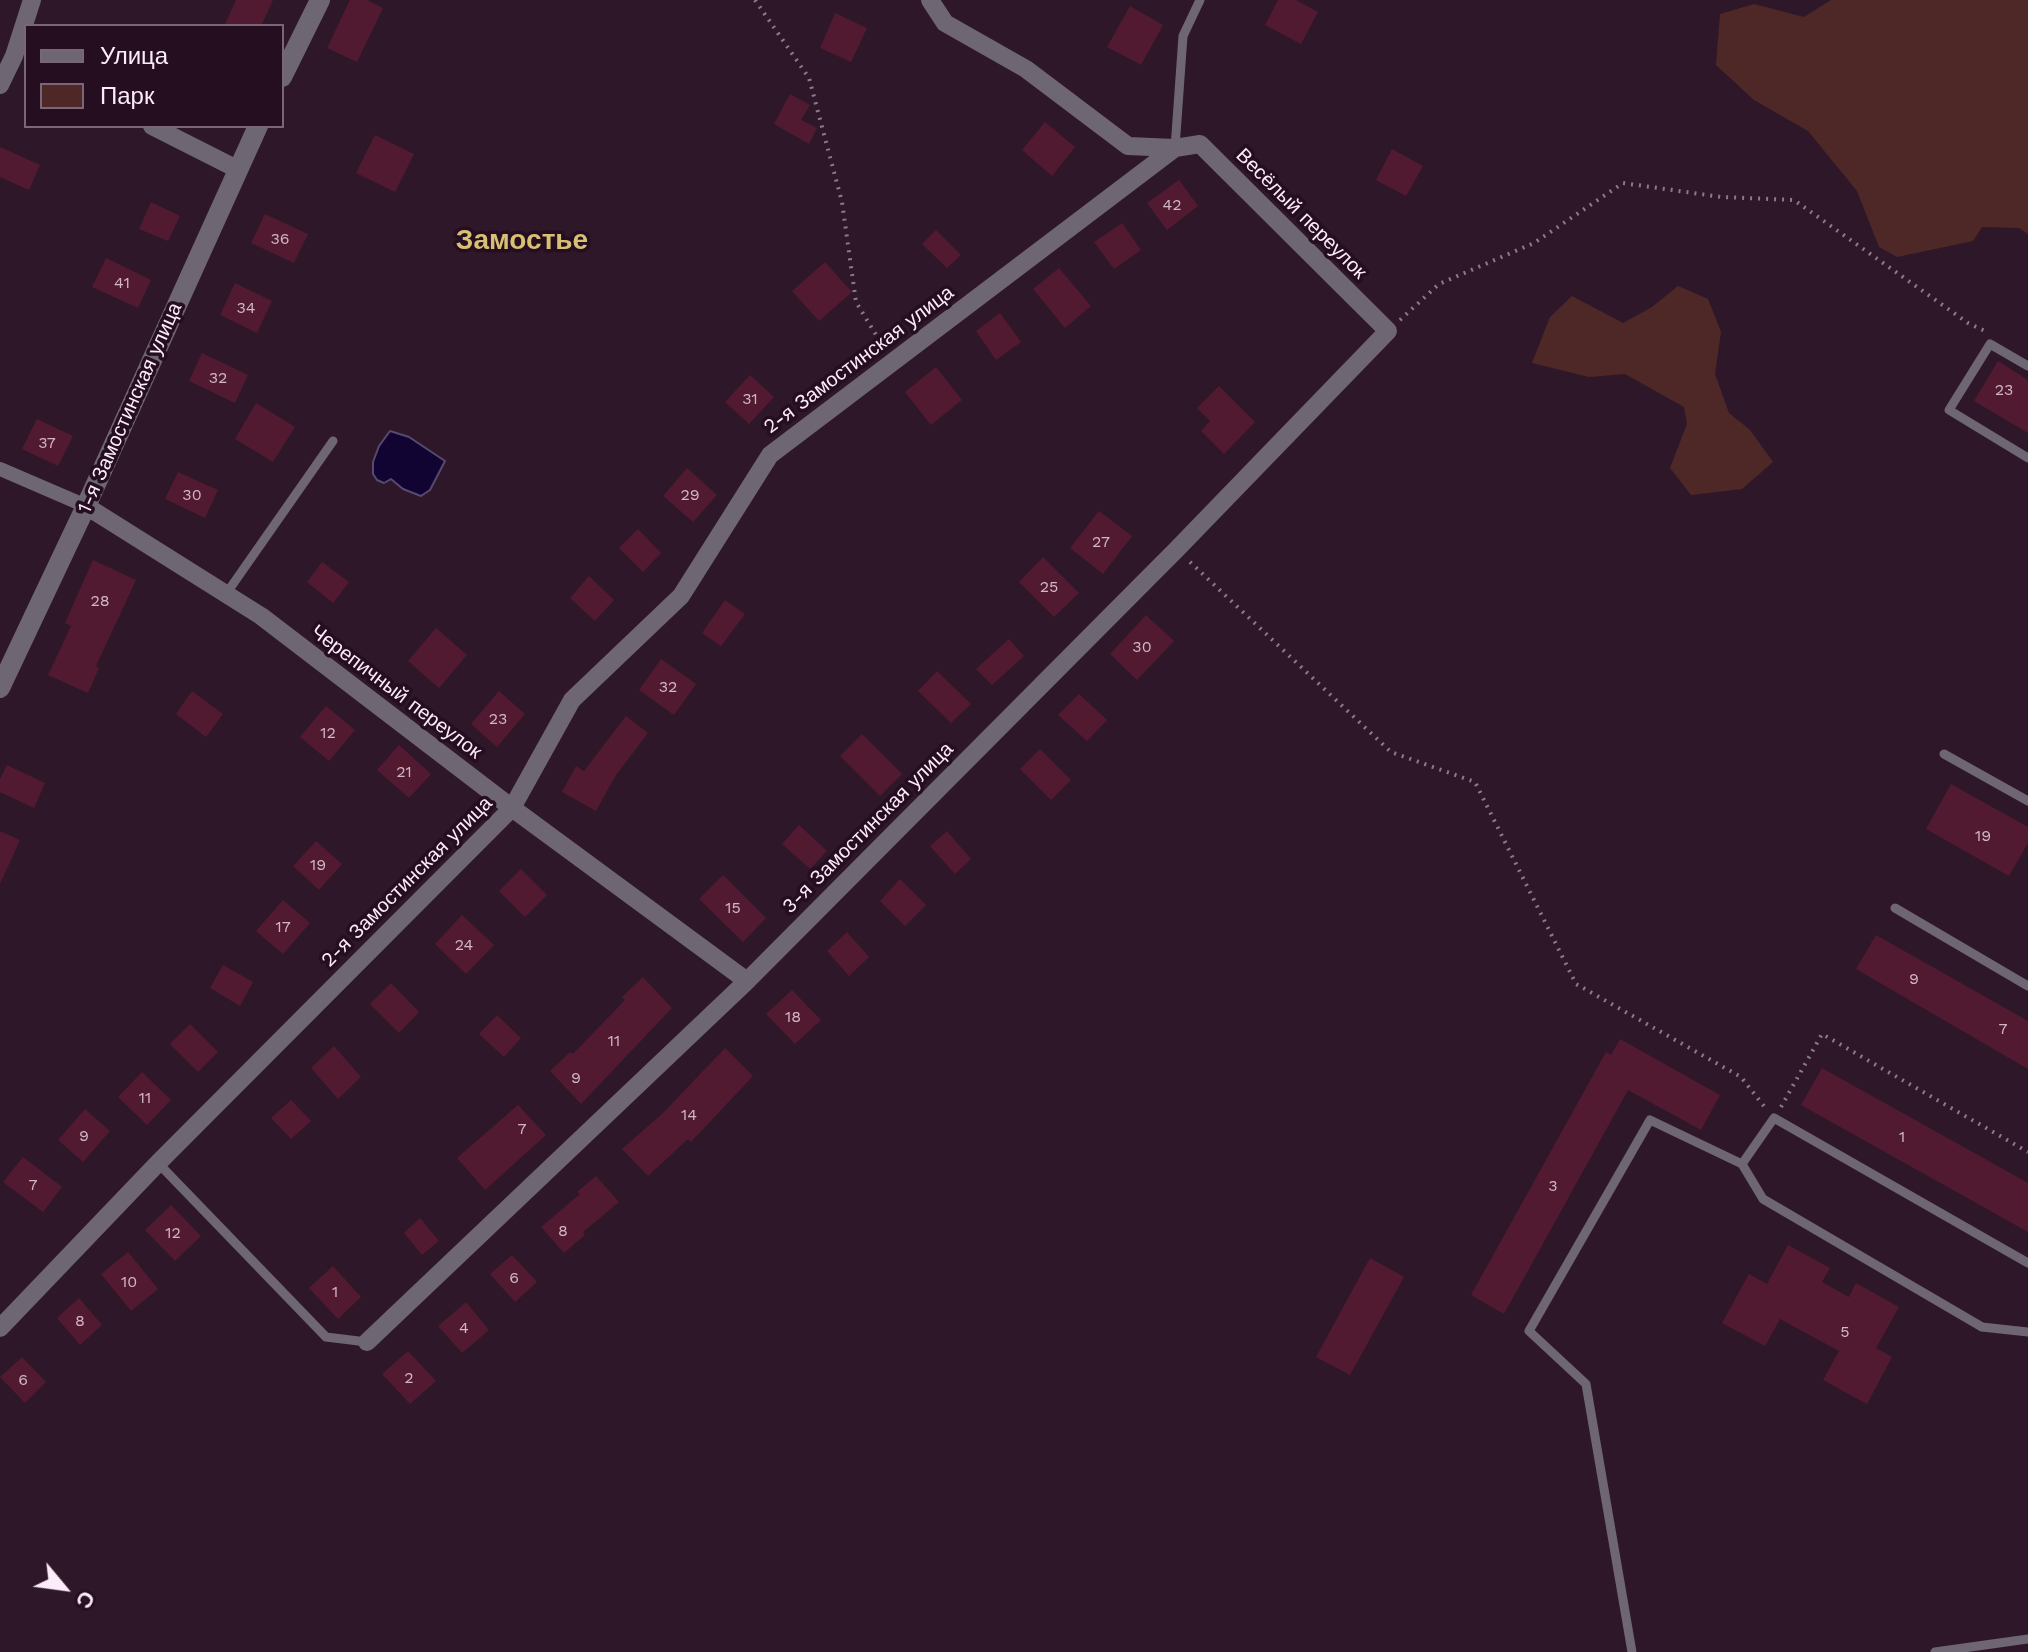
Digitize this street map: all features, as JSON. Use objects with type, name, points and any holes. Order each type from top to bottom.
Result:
[{"type":"street","points":[[27,24],[32,0]]},
{"type":"street","points":[[284,73],[320,0]]},
{"type":"street","points":[[930,0],[945,23],[1026,69],[1128,146],[1175,148]]},
{"type":"street","points":[[0,85],[20,59],[24,39]]},
{"type":"street","points":[[156,128],[237,169]]},
{"type":"street","name":"1-я Замостинская улица","points":[[0,688],[257,128]]},
{"type":"street","name":"Весёлый переулок","points":[[1175,148],[1200,144],[1388,331]]},
{"type":"street","name":"2-я Замостинская улица","points":[[0,1328],[158,1163],[512,808],[572,700],[681,596],[770,455],[1175,148]]},
{"type":"street","name":"3-я Замостинская улица","points":[[367,1342],[747,981],[1177,549],[1388,331]]},
{"type":"street","name":"Черепичный переулок","points":[[0,469],[86,506],[261,616],[512,808],[747,981]]},
{"type":"lane","points":[[1175,148],[1183,36],[1200,0]]},
{"type":"lane","points":[[2028,366],[1990,344],[1949,410],[2028,458]]},
{"type":"lane","points":[[226,594],[333,441]]},
{"type":"lane","points":[[1944,754],[2028,801]]},
{"type":"lane","points":[[1895,908],[2028,986]]},
{"type":"lane","points":[[1742,1164],[1774,1118],[2028,1263]]},
{"type":"lane","points":[[1632,1652],[1586,1384],[1529,1331],[1650,1120],[1742,1164],[1763,1199],[1982,1327],[2028,1331]]},
{"type":"lane","points":[[158,1163],[326,1337],[367,1342]]},
{"type":"lane","points":[[1935,1652],[2028,1639]]},
{"type":"path","points":[[755,0],[809,78],[842,202],[856,302],[893,362]]},
{"type":"path","points":[[1388,331],[1439,284],[1534,243],[1623,183],[1721,197],[1794,200],[1968,323],[1992,333]]},
{"type":"path","points":[[1177,549],[1391,752],[1475,782],[1576,984],[1741,1077],[1774,1118],[1822,1034],[2028,1152]]},
{"type":"green space","points":[[1831,0],[2028,0],[2028,234],[2019,228],[1982,227],[1973,241],[1897,257],[1879,247],[1857,191],[1808,131],[1754,100],[1716,65],[1720,14],[1754,4],[1804,17]]},
{"type":"green space","points":[[1678,286],[1708,299],[1721,332],[1715,374],[1729,413],[1750,430],[1773,462],[1742,489],[1691,495],[1670,468],[1687,424],[1684,407],[1625,374],[1589,377],[1532,363],[1550,317],[1572,296],[1623,323],[1652,307]]},
{"type":"shaded area","points":[[390,431],[409,437],[445,461],[430,490],[421,496],[403,489],[391,479],[384,483],[377,480],[373,474],[373,462],[379,446]]},
{"type":"building","points":[[236,0],[273,0],[262,24],[225,24]]},
{"type":"building","points":[[350,0],[367,0],[383,8],[357,62],[327,48]]},
{"type":"building","points":[[1278,0],[1296,0],[1318,12],[1301,44],[1265,25]]},
{"type":"building","points":[[1130,6],[1163,25],[1141,65],[1107,47]]},
{"type":"building","points":[[835,13],[867,28],[851,62],[820,48]]},
{"type":"building","points":[[790,94],[810,105],[801,120],[817,128],[809,144],[774,124]]},
{"type":"building","points":[[1045,122],[1075,147],[1052,176],[1022,150]]},
{"type":"building","points":[[375,135],[414,154],[395,192],[356,173]]},
{"type":"building","points":[[0,147],[40,165],[29,190],[0,177]]},
{"type":"building","points":[[1392,149],[1423,166],[1406,196],[1376,180]]},
{"type":"building","points":[[1179,180],[1198,206],[1167,230],[1147,203]]},
{"type":"building","points":[[151,202],[180,216],[168,241],[139,229]]},
{"type":"building","points":[[265,214],[308,234],[294,263],[251,243]]},
{"type":"building","points":[[1122,223],[1141,250],[1114,269],[1094,242]]},
{"type":"building","points":[[936,230],[961,255],[947,268],[922,244]]},
{"type":"building","points":[[106,258],[151,280],[138,308],[92,287]]},
{"type":"building","points":[[825,262],[852,292],[819,321],[792,291]]},
{"type":"building","points":[[1059,268],[1091,306],[1065,328],[1033,289]]},
{"type":"building","points":[[235,283],[272,301],[257,333],[220,315]]},
{"type":"building","points":[[1000,313],[1021,342],[996,360],[976,331]]},
{"type":"building","points":[[202,353],[248,375],[235,403],[189,381]]},
{"type":"building","points":[[1998,361],[2028,380],[2028,433],[1974,401]]},
{"type":"building","points":[[936,367],[962,400],[931,425],[905,392]]},
{"type":"building","points":[[750,375],[774,397],[749,424],[725,402]]},
{"type":"building","points":[[1219,386],[1255,422],[1224,454],[1201,431],[1210,421],[1197,408]]},
{"type":"building","points":[[256,403],[295,427],[273,462],[235,439]]},
{"type":"building","points":[[37,419],[73,436],[58,466],[22,449]]},
{"type":"building","points":[[687,468],[717,495],[693,522],[663,496]]},
{"type":"building","points":[[178,472],[218,490],[205,518],[165,499]]},
{"type":"building","points":[[1099,511],[1132,536],[1103,574],[1070,548]]},
{"type":"building","points":[[638,529],[661,553],[643,572],[619,548]]},
{"type":"building","points":[[1043,557],[1079,593],[1054,617],[1019,582]]},
{"type":"building","points":[[93,560],[136,580],[96,666],[99,668],[88,693],[48,675],[71,626],[65,623]]},
{"type":"building","points":[[322,562],[349,582],[333,603],[307,582]]},
{"type":"building","points":[[589,576],[614,600],[595,621],[570,598]]},
{"type":"building","points":[[725,600],[745,614],[721,646],[702,633]]},
{"type":"building","points":[[1146,615],[1174,641],[1137,680],[1110,654]]},
{"type":"building","points":[[436,628],[467,655],[439,688],[408,661]]},
{"type":"building","points":[[1009,639],[1024,656],[992,685],[976,669]]},
{"type":"building","points":[[661,659],[696,684],[674,715],[639,690]]},
{"type":"building","points":[[937,671],[971,704],[951,723],[918,691]]},
{"type":"building","points":[[192,691],[223,714],[206,737],[176,714]]},
{"type":"building","points":[[499,691],[525,714],[497,747],[471,724]]},
{"type":"building","points":[[1079,694],[1107,720],[1087,741],[1058,715]]},
{"type":"building","points":[[326,706],[355,730],[329,761],[300,737]]},
{"type":"building","points":[[626,716],[648,733],[616,775],[596,811],[562,792],[576,766],[584,771]]},
{"type":"building","points":[[862,734],[902,774],[880,796],[840,756]]},
{"type":"building","points":[[399,745],[431,774],[409,798],[377,770]]},
{"type":"building","points":[[1040,749],[1071,780],[1051,800],[1020,769]]},
{"type":"building","points":[[7,765],[45,783],[34,808],[0,792],[0,779]]},
{"type":"building","points":[[1951,784],[2028,827],[2028,843],[2009,876],[1926,829]]},
{"type":"building","points":[[799,825],[827,851],[810,869],[782,844]]},
{"type":"building","points":[[0,831],[20,840],[0,884]]},
{"type":"building","points":[[947,831],[971,859],[955,874],[930,846]]},
{"type":"building","points":[[316,841],[342,864],[319,890],[293,866]]},
{"type":"building","points":[[521,869],[547,895],[525,917],[499,891]]},
{"type":"building","points":[[723,875],[766,918],[743,942],[699,899]]},
{"type":"building","points":[[900,879],[926,905],[905,926],[880,901]]},
{"type":"building","points":[[283,900],[310,923],[283,954],[256,931]]},
{"type":"building","points":[[462,915],[494,945],[466,974],[435,944]]},
{"type":"building","points":[[847,932],[869,957],[849,976],[827,951]]},
{"type":"building","points":[[1876,935],[2028,1021],[2028,1069],[1856,969]]},
{"type":"building","points":[[223,965],[253,982],[240,1006],[210,988]]},
{"type":"building","points":[[643,977],[672,1008],[581,1104],[550,1071],[570,1052],[573,1054]]},
{"type":"building","points":[[391,983],[419,1012],[399,1033],[370,1004]]},
{"type":"building","points":[[792,990],[821,1020],[795,1044],[766,1014]]},
{"type":"building","points":[[497,1015],[521,1038],[504,1057],[479,1034]]},
{"type":"building","points":[[190,1024],[218,1052],[198,1072],[170,1044]]},
{"type":"building","points":[[1620,1039],[1720,1095],[1701,1130],[1628,1090],[1504,1314],[1471,1295],[1606,1052],[1611,1055]]},
{"type":"building","points":[[334,1046],[361,1077],[338,1099],[311,1068]]},
{"type":"building","points":[[725,1048],[753,1076],[691,1142],[688,1139],[648,1176],[622,1149],[663,1113]]},
{"type":"building","points":[[1822,1068],[2028,1183],[2028,1232],[1801,1105]]},
{"type":"building","points":[[142,1072],[171,1100],[147,1125],[118,1097]]},
{"type":"building","points":[[291,1100],[311,1121],[291,1139],[271,1118]]},
{"type":"building","points":[[518,1105],[546,1135],[485,1190],[457,1158]]},
{"type":"building","points":[[85,1109],[110,1131],[83,1162],[58,1140]]},
{"type":"building","points":[[23,1157],[62,1187],[43,1212],[3,1182]]},
{"type":"building","points":[[596,1176],[619,1202],[583,1232],[585,1235],[564,1253],[541,1227]]},
{"type":"building","points":[[171,1205],[201,1236],[175,1261],[145,1230]]},
{"type":"building","points":[[420,1218],[439,1241],[422,1255],[404,1233]]},
{"type":"building","points":[[1788,1245],[1830,1268],[1822,1282],[1849,1297],[1856,1283],[1899,1307],[1876,1348],[1892,1357],[1867,1404],[1823,1380],[1839,1351],[1780,1319],[1765,1346],[1722,1323],[1749,1274],[1767,1284]]},
{"type":"building","points":[[128,1252],[158,1289],[131,1311],[101,1274]]},
{"type":"building","points":[[512,1255],[537,1282],[515,1302],[490,1274]]},
{"type":"building","points":[[1370,1258],[1404,1277],[1350,1375],[1316,1357]]},
{"type":"building","points":[[333,1266],[361,1297],[338,1319],[309,1288]]},
{"type":"building","points":[[79,1298],[102,1325],[80,1345],[57,1318]]},
{"type":"building","points":[[466,1302],[489,1330],[462,1353],[438,1326]]},
{"type":"building","points":[[408,1351],[436,1381],[410,1404],[382,1374]]},
{"type":"building","points":[[22,1357],[46,1382],[25,1403],[0,1377]]},
{"type":"district","name":"Замостье","points":[[522,241]]}]
